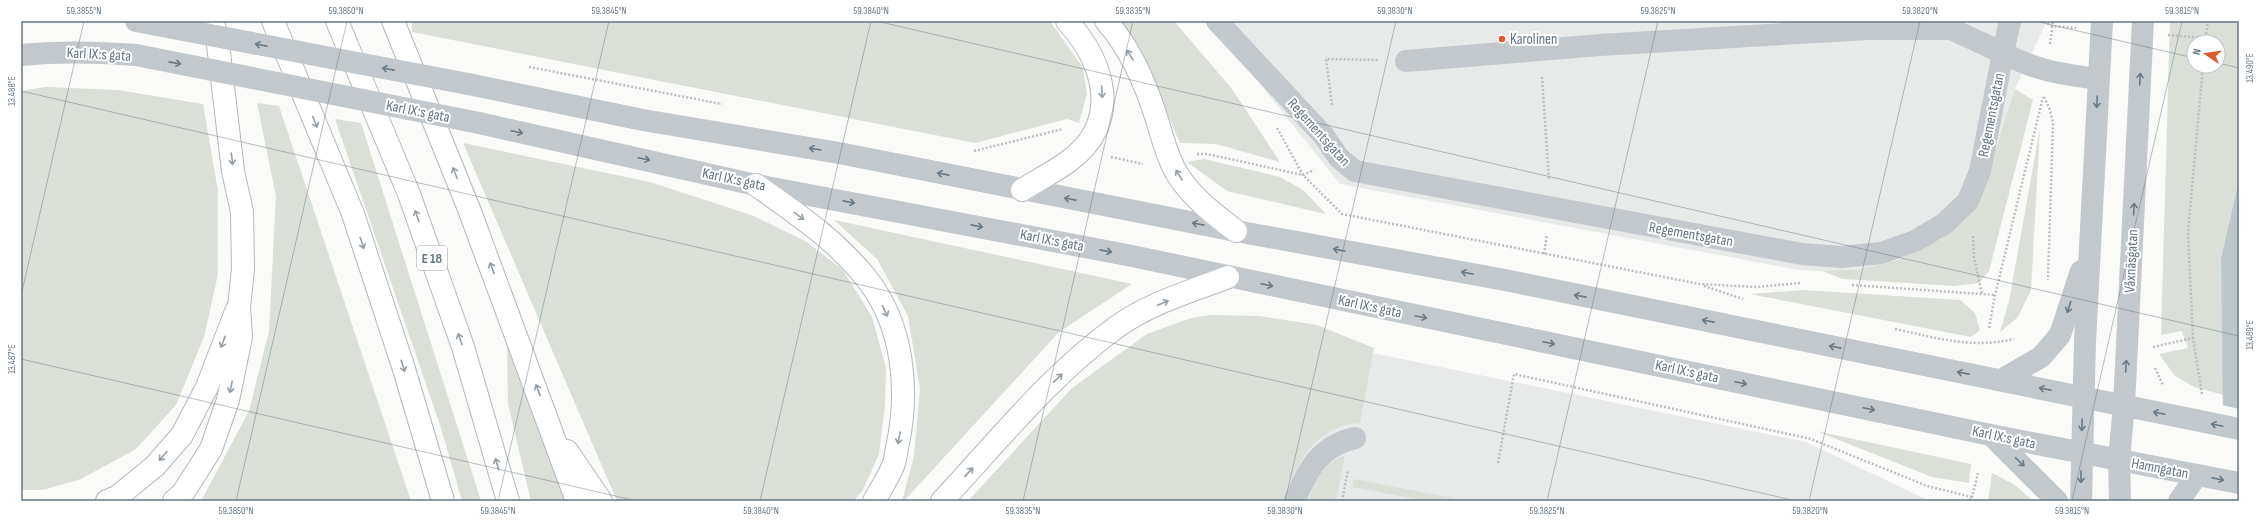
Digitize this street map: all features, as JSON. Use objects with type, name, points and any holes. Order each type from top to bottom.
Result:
[{"type":"highway","points":[[174,501],[183,493],[211,449],[228,400],[241,337],[239,306],[243,269],[242,212],[233,172],[217,36],[212,21]]},
{"type":"highway","points":[[273,21],[353,214],[404,369],[443,501]]},
{"type":"highway","name":"E 18","points":[[337,21],[410,194],[463,347],[508,501]]},
{"type":"highway","points":[[393,21],[470,209],[552,427],[577,501]]},
{"type":"highway","points":[[1022,190],[1070,160],[1088,143],[1098,126],[1103,103],[1102,81],[1094,59],[1077,32],[1067,21]]},
{"type":"highway","points":[[1106,21],[1114,30],[1135,63],[1148,91],[1170,161],[1179,177],[1207,210],[1236,231]]},
{"type":"highway","points":[[756,184],[816,228],[845,254],[870,284],[887,313],[899,350],[904,387],[901,429],[894,465],[874,501]]},
{"type":"highway","points":[[942,501],[1058,377],[1118,326],[1141,312],[1228,277]]},
{"type":"highway","points":[[107,501],[117,497],[155,466],[182,435],[207,387],[226,333],[239,306]]},
{"type":"highway","points":[[552,427],[601,501]]},
{"type":"street","points":[[136,21],[468,84],[643,120],[839,153],[1236,231],[1513,282],[2239,429]]},
{"type":"street","name":"Regementsgatan","points":[[1217,21],[1324,136],[1339,158],[1355,171],[1364,174],[1802,254],[1842,257],[1881,253],[1915,241],[1944,224],[1970,197],[1980,171],[2003,53],[2032,68],[2047,72],[2098,79]]},
{"type":"street","points":[[1406,61],[1600,45],[1867,29],[1934,28],[1951,29],[2003,53],[2010,21]]},
{"type":"street","points":[[2081,501],[2083,397],[2102,21]]},
{"type":"street","name":"Våxnäsgatan","points":[[2120,501],[2119,459],[2124,405],[2143,21]]},
{"type":"street","name":"Karl IX:s gata","points":[[21,55],[57,51],[94,51],[136,55],[479,123],[756,184],[1040,238],[2081,453]]},
{"type":"street","points":[[2001,380],[2041,357],[2060,335],[2090,244]]},
{"type":"street","points":[[1992,435],[2057,501]]},
{"type":"street","points":[[1294,501],[1317,459],[1326,450],[1340,441],[1355,438]]},
{"type":"street","name":"Hamngatan","points":[[2081,453],[2239,483]]},
{"type":"street","points":[[2179,501],[2197,475]]},
{"type":"path","points":[[2044,21],[2052,26]]},
{"type":"path","points":[[1989,328],[1995,295],[2043,97],[2053,21]]},
{"type":"path","points":[[2207,34],[2208,21]]},
{"type":"path","points":[[2162,34],[2186,37]]},
{"type":"path","points":[[1540,50],[1551,208],[1544,254]]},
{"type":"path","points":[[1333,112],[1326,58],[1406,61]]},
{"type":"path","points":[[523,66],[724,104]]},
{"type":"path","points":[[2202,74],[2188,232],[2193,338],[2202,396]]},
{"type":"path","points":[[2043,97],[2050,110],[2053,123],[2048,282]]},
{"type":"path","points":[[972,152],[1065,128],[1118,160],[1146,165],[1170,161],[1191,154],[1207,154],[1303,175]]},
{"type":"path","points":[[1970,197],[1974,257],[1982,294]]},
{"type":"path","points":[[1700,284],[1745,299]]},
{"type":"path","points":[[1893,329],[1971,344],[1999,343],[2015,339],[2020,335]]},
{"type":"path","points":[[2150,348],[2193,338]]},
{"type":"path","points":[[1498,463],[1514,374],[1811,439],[1927,486],[1972,497],[1975,501]]},
{"type":"path","points":[[1969,501],[1972,497],[1978,474]]},
{"type":"shaded area","points":[[412,21],[1050,21],[1083,68],[1087,94],[1079,123],[1067,119],[975,143],[412,32]]},
{"type":"shaded area","points":[[1120,21],[1174,21],[1232,89],[1280,162],[1216,144],[1180,143],[1136,42]]},
{"type":"shaded area","points":[[1206,21],[2047,21],[2015,89],[1978,203],[1943,238],[1897,260],[1860,269],[1822,271],[1799,270],[1340,184],[1228,44]]},
{"type":"shaded area","points":[[2170,21],[2239,21],[2239,180],[2221,258],[2224,395],[2194,387],[2175,376],[2159,354],[2188,348],[2182,331],[2161,335]]},
{"type":"shaded area","points":[[45,87],[118,90],[203,104],[218,191],[218,274],[204,337],[176,405],[136,449],[81,479],[43,490],[21,490],[21,91]]},
{"type":"shaded area","points":[[2015,89],[2033,100],[1989,271],[1979,283],[1954,286],[1843,279],[1822,271],[1860,269],[1897,260],[1943,238],[1978,203]]},
{"type":"shaded area","points":[[257,103],[279,106],[411,501],[201,501],[249,411],[269,331],[276,196]]},
{"type":"shaded area","points":[[335,119],[361,123],[481,501],[462,501],[441,428]]},
{"type":"shaded area","points":[[2040,128],[2031,290],[2018,317],[2000,332],[2009,301]]},
{"type":"shaded area","points":[[463,143],[650,182],[754,216],[807,242],[843,270],[872,317],[886,368],[885,405],[879,454],[863,490],[854,501],[617,501]]},
{"type":"shaded area","points":[[1204,159],[1280,177],[1303,190],[1326,214],[1227,191],[1187,162]]},
{"type":"shaded area","points":[[2239,180],[2239,501],[2224,501],[2221,258]]},
{"type":"shaded area","points":[[834,220],[1132,284],[1059,332],[904,501],[902,501],[914,456],[920,389],[908,316],[877,259]]},
{"type":"shaded area","points":[[1803,290],[1960,300],[1975,313],[1980,330],[1971,337],[1750,294]]},
{"type":"shaded area","points":[[1211,315],[1259,316],[1317,325],[1374,348],[1360,423],[1341,426],[1328,432],[1310,448],[1291,479],[1282,501],[968,501],[1072,388],[1147,334],[1191,318]]},
{"type":"shaded area","points":[[507,342],[566,501],[531,501],[508,404]]},
{"type":"shaded area","points":[[1348,348],[1806,442],[1930,501],[1221,501]]},
{"type":"shaded area","points":[[1816,431],[1971,464],[1969,483],[1932,477]]},
{"type":"shaded area","points":[[1345,455],[1336,501],[1307,501],[1325,468]]},
{"type":"shaded area","points":[[1992,473],[2015,485],[2033,501],[1988,501]]},
{"type":"shaded area","points":[[1354,479],[1468,501],[1426,501],[1352,487]]},
{"type":"pier","points":[[2222,405],[2239,409],[2239,501],[2222,501]]},
{"type":"place","name":"Karolinen","points":[[1502,39]]}]
